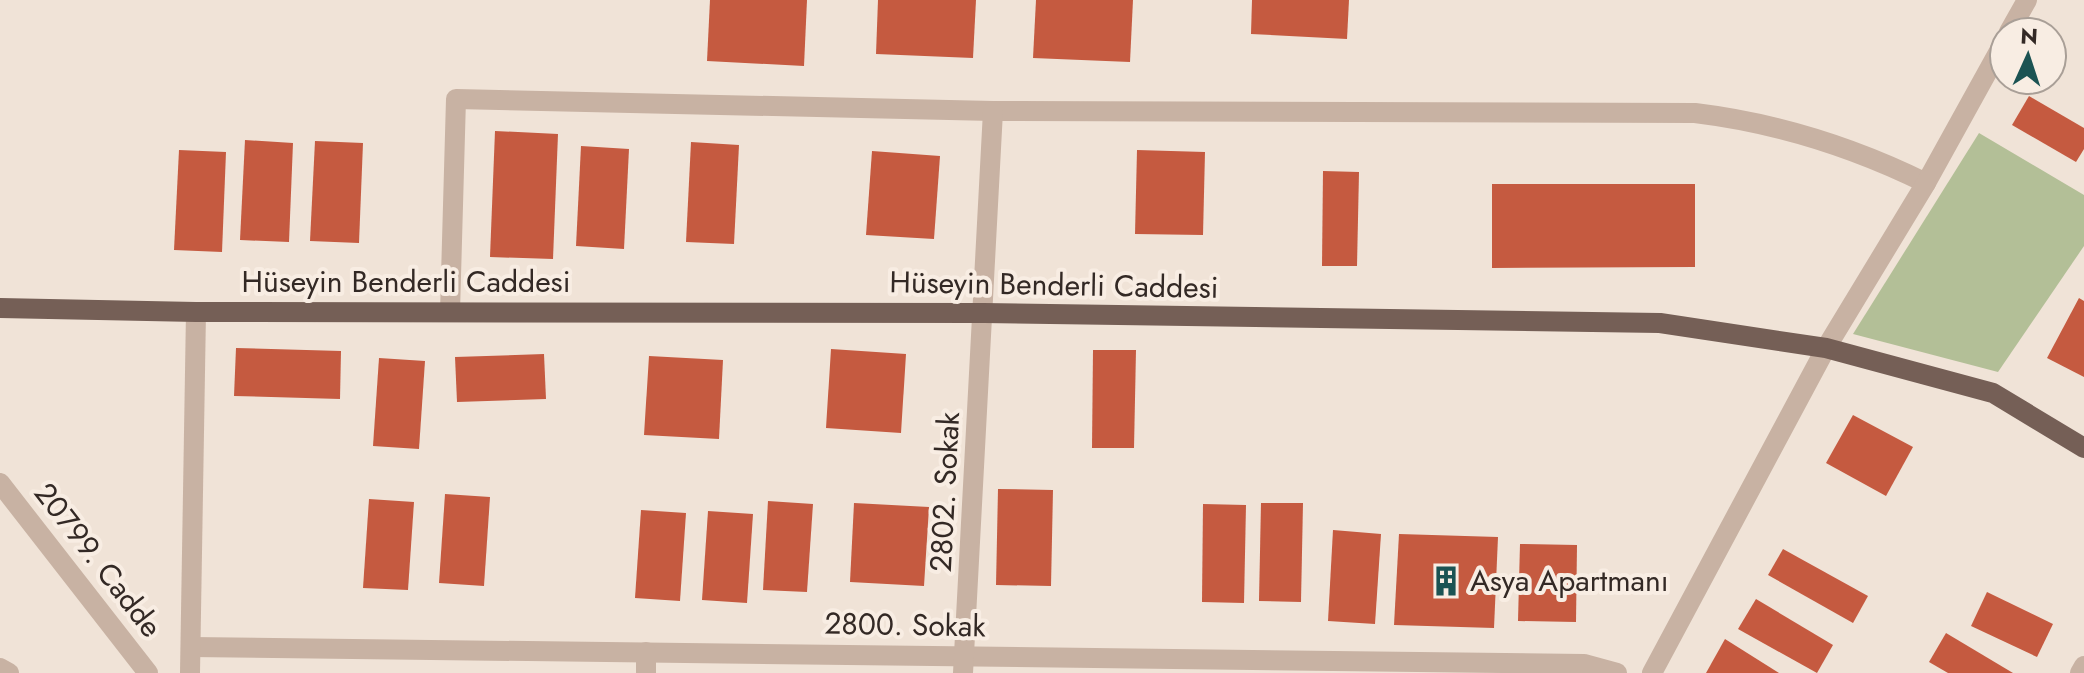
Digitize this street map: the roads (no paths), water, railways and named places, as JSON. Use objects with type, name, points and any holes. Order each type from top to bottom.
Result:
[{"type":"main road","name":"Hüseyin Benderli Caddesi","points":[[0,308],[196,312],[984,313],[1660,323],[1826,348],[1993,393],[2084,448]]},
{"type":"street","points":[[1652,673],[1826,348],[1926,183],[1988,71]]},
{"type":"street","points":[[450,312],[456,99],[993,111],[1695,113],[1813,136],[1852,149],[1926,183]]},
{"type":"street","name":"2802. Sokak","points":[[965,664],[993,111]]},
{"type":"street","points":[[190,673],[196,312]]},
{"type":"street","name":"20799. Cadde","points":[[0,483],[148,673]]},
{"type":"street","name":"2800. Sokak","points":[[191,647],[646,652],[965,664],[1386,667],[1584,664],[1617,673]]},
{"type":"street","points":[[646,652],[646,673]]},
{"type":"street","points":[[2080,673],[2084,666]]},
{"type":"street","points":[[0,668],[9,673]]},
{"type":"place","name":"Asya Apartmanı","points":[[1446,581]]}]
